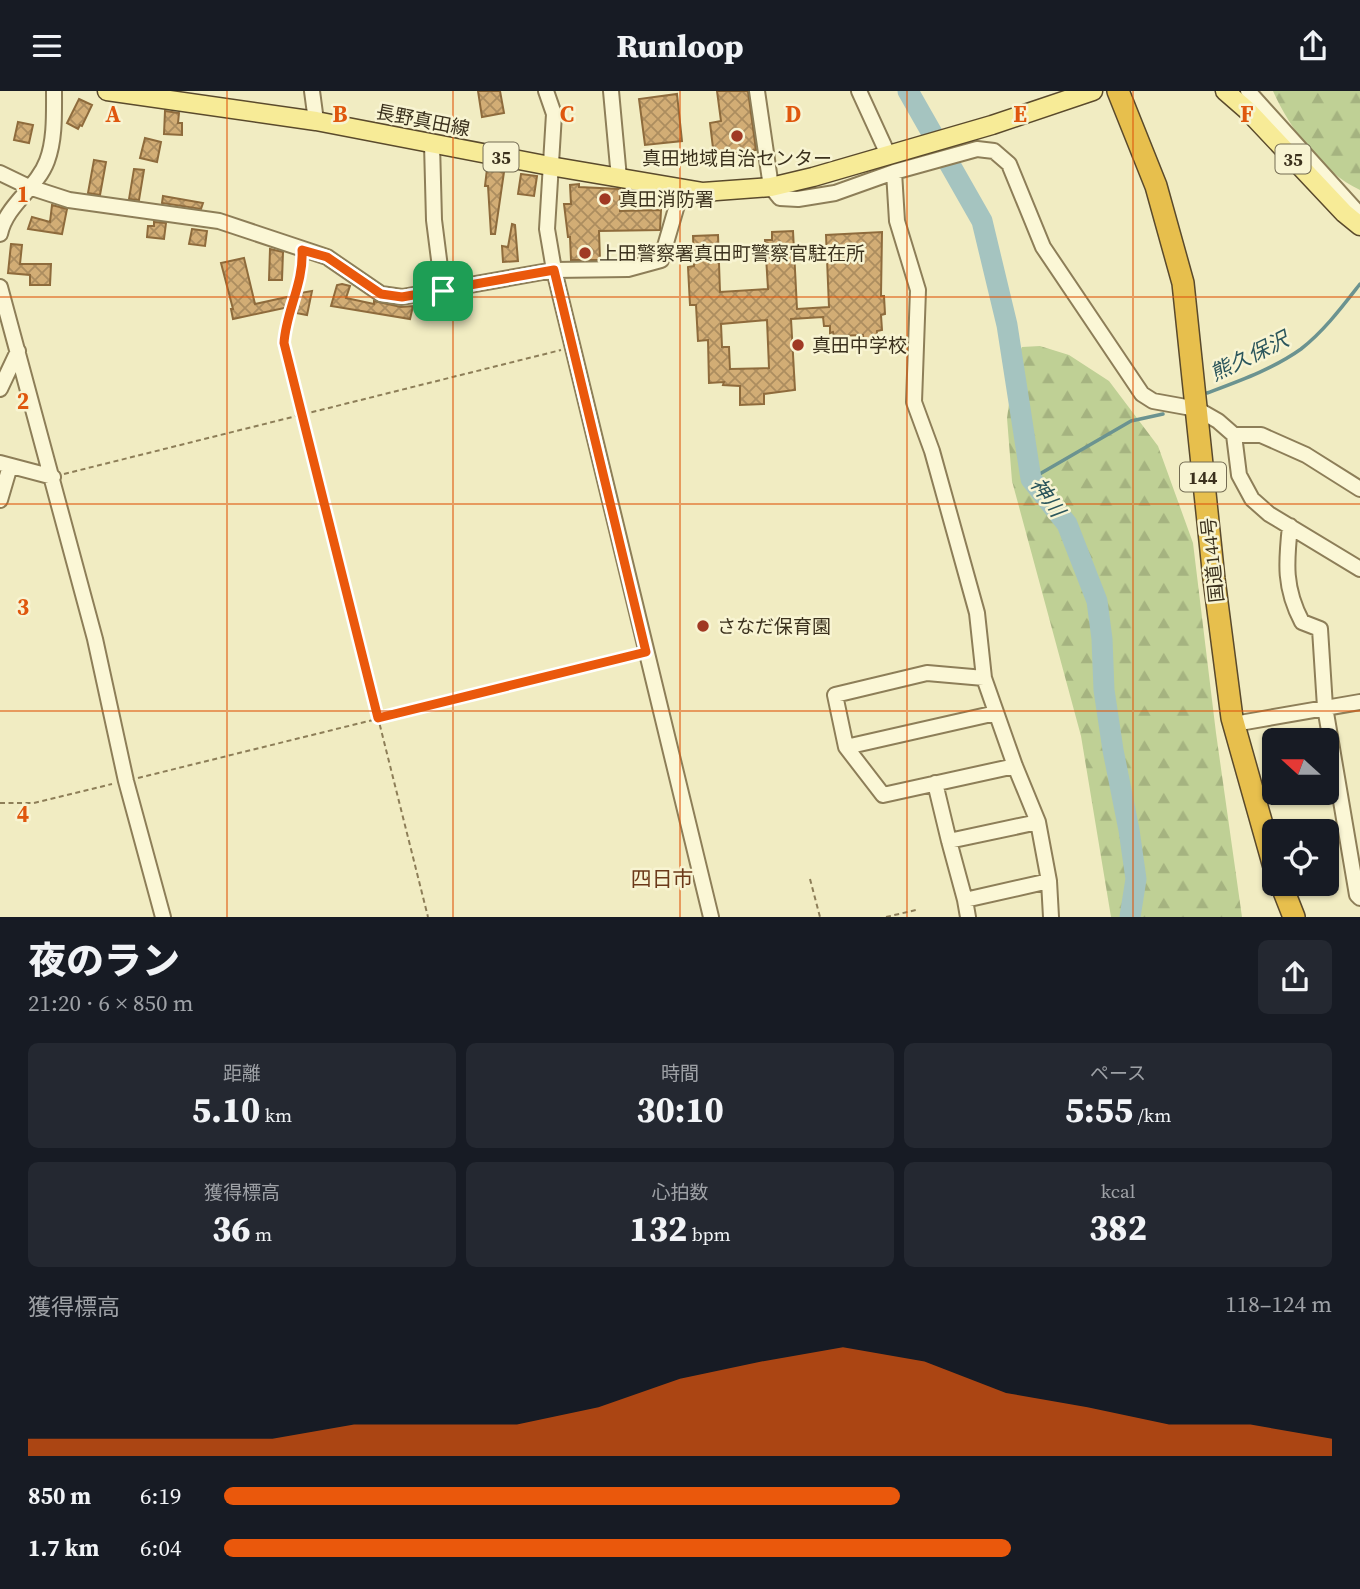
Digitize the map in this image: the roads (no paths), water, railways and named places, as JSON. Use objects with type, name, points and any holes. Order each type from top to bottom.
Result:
[{"type":"highway","name":"国道144号","points":[[1118,91],[1156,186],[1183,283],[1214,579],[1234,724],[1262,824]]},
{"type":"highway","points":[[1286,896],[1294,917]]},
{"type":"main road","name":"長野真田線","points":[[107,91],[316,121],[703,192],[771,187],[896,161],[1093,91]]},
{"type":"main road","name":"35","points":[[1226,91],[1344,213],[1360,226]]},
{"type":"street","points":[[0,234],[9,213],[46,163],[52,137],[54,91]]},
{"type":"street","points":[[312,91],[316,121]]},
{"type":"street","points":[[546,91],[554,114],[547,229],[554,270],[711,917]]},
{"type":"street","points":[[611,91],[619,178]]},
{"type":"street","points":[[757,91],[771,187]]},
{"type":"street","points":[[859,91],[896,161],[897,221],[918,290],[914,402],[932,451],[977,613],[984,678],[1014,766],[1038,822],[1049,881],[1051,917]]},
{"type":"street","points":[[1248,91],[1360,215]]},
{"type":"street","points":[[432,144],[434,220],[443,291]]},
{"type":"street","points":[[896,161],[977,149],[994,151],[1009,164],[1044,247],[1142,394],[1153,401],[1196,409],[1218,421],[1234,435],[1262,435],[1306,455],[1360,489]]},
{"type":"street","points":[[0,173],[29,187],[69,200],[219,221],[327,257],[381,294],[402,297],[554,270],[628,269],[661,260],[682,188]]},
{"type":"street","points":[[0,287],[95,639],[126,781],[163,917]]},
{"type":"street","points":[[0,389],[18,351]]},
{"type":"street","points":[[1234,435],[1239,475],[1252,499],[1269,514],[1360,569]]},
{"type":"street","points":[[0,500],[5,464],[53,477]]},
{"type":"street","points":[[1290,526],[1285,569],[1293,605],[1302,622],[1320,629],[1325,707],[1357,895],[1360,898]]},
{"type":"street","points":[[984,678],[928,673],[835,695],[846,747],[884,795],[1014,766]]},
{"type":"street","points":[[1234,724],[1360,702]]},
{"type":"street","points":[[846,747],[996,713]]},
{"type":"street","points":[[935,783],[968,917]]},
{"type":"street","points":[[949,841],[1038,822]]},
{"type":"street","points":[[965,900],[1049,881]]},
{"type":"waterway","name":"神川","points":[[908,91],[982,221],[1007,325],[1031,479],[1067,524],[1097,601],[1104,690],[1136,879],[1130,917]]},
{"type":"waterway","name":"熊久保沢","points":[[1207,393],[1267,369],[1301,349],[1325,327],[1360,284]]},
{"type":"waterway","name":"熊久保沢","points":[[1031,479],[1131,421],[1163,414]]},
{"type":"place","name":"真田地域自治センター","points":[[737,136]]},
{"type":"place","name":"真田消防署","points":[[605,199]]},
{"type":"place","name":"上田警察署真田町警察官駐在所","points":[[585,253]]},
{"type":"place","name":"真田中学校","points":[[798,345]]},
{"type":"place","name":"さなだ保育園","points":[[703,626]]},
{"type":"district","name":"四日市","points":[[662,878]]}]
